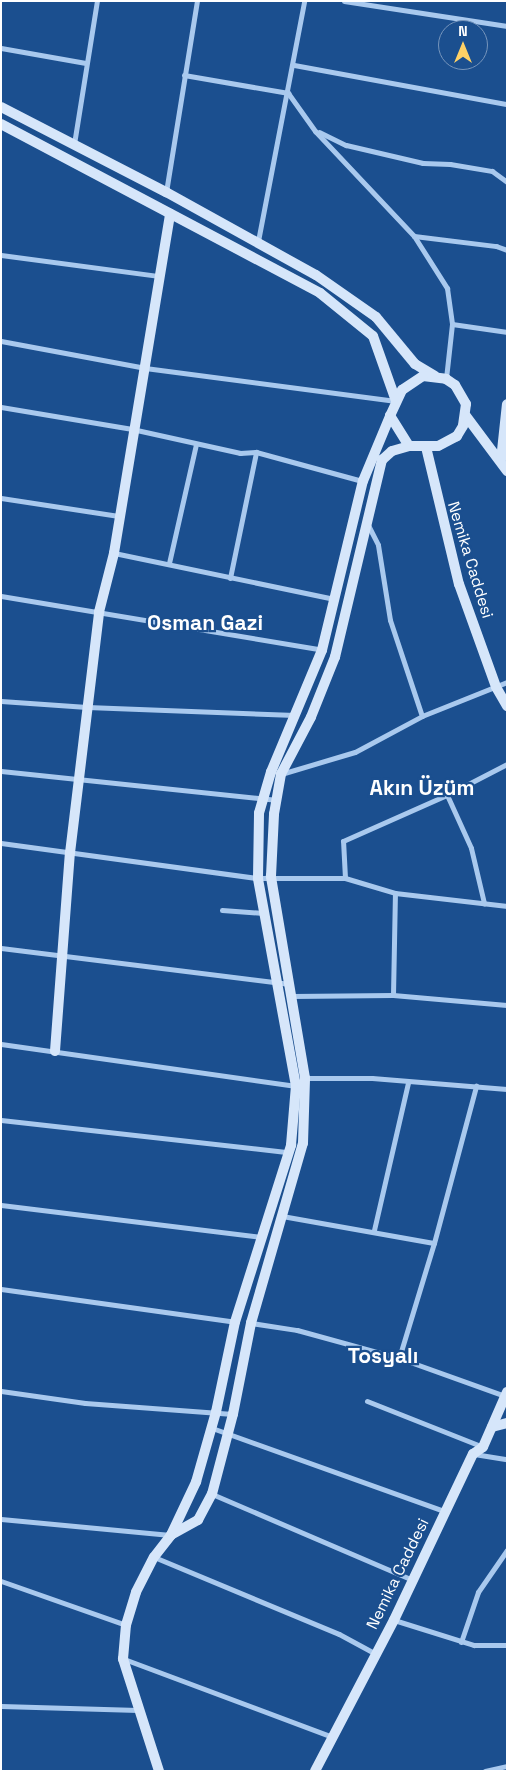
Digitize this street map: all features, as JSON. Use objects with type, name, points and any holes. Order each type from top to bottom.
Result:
[{"type":"main road","points":[[1,108],[258,241],[316,275],[376,317],[415,364],[435,376],[446,379],[462,394],[466,416],[507,470]]},
{"type":"main road","points":[[1,124],[320,293],[360,324],[377,345],[396,401]]},
{"type":"main road","points":[[55,1051],[70,853],[100,612],[114,553],[132,429],[145,368],[158,276],[170,214]]},
{"type":"main road","points":[[171,1535],[198,1520],[212,1494],[233,1414],[251,1323],[303,1143],[305,1078],[291,996],[283,983],[264,913],[258,878],[259,812],[322,650],[363,481],[396,401],[411,381],[435,376]]},
{"type":"main road","points":[[500,460],[507,404]]},
{"type":"main road","points":[[390,416],[409,446]]},
{"type":"main road","points":[[159,1771],[123,1659],[126,1625],[136,1592],[154,1557],[171,1535],[196,1482],[216,1412],[235,1322],[288,1152],[296,1086],[272,876],[281,774],[311,717],[334,657],[382,460],[392,451],[409,446],[426,447],[448,442],[460,431],[466,416]]},
{"type":"main road","name":"Nemika Caddesi","points":[[426,447],[459,584],[496,687],[507,706]]},
{"type":"main road","points":[[473,1454],[484,1447],[506,1394]]},
{"type":"main road","points":[[492,1427],[507,1423]]},
{"type":"main road","name":"Nemika Caddesi","points":[[315,1771],[414,1580],[444,1511],[473,1454]]},
{"type":"street","points":[[73,146],[97,1]]},
{"type":"street","points":[[166,192],[197,1]]},
{"type":"street","points":[[258,241],[294,65],[304,1]]},
{"type":"street","points":[[344,1],[507,26]]},
{"type":"street","points":[[1,48],[86,64]]},
{"type":"street","points":[[294,65],[507,104]]},
{"type":"street","points":[[184,75],[288,94],[315,131],[414,236],[447,288],[452,324],[446,379]]},
{"type":"street","points":[[315,131],[346,145],[423,163],[492,171],[507,182]]},
{"type":"street","points":[[414,236],[496,246],[507,250]]},
{"type":"street","points":[[1,256],[158,276]]},
{"type":"street","points":[[452,324],[507,332]]},
{"type":"street","points":[[1,341],[145,368],[396,401]]},
{"type":"street","points":[[1,407],[132,429],[240,452],[256,452],[363,481]]},
{"type":"street","points":[[169,564],[196,444]]},
{"type":"street","points":[[230,578],[256,452]]},
{"type":"street","points":[[1,498],[119,516]]},
{"type":"street","points":[[366,521],[378,545],[390,620],[422,716]]},
{"type":"street","points":[[114,553],[334,599]]},
{"type":"street","points":[[1,596],[322,650]]},
{"type":"street","points":[[281,774],[355,752],[422,716],[507,682]]},
{"type":"street","points":[[1,701],[87,707],[296,715]]},
{"type":"street","points":[[345,878],[343,841],[446,796],[507,764]]},
{"type":"street","points":[[1,771],[278,800]]},
{"type":"street","points":[[446,796],[471,848],[484,903]]},
{"type":"street","points":[[1,844],[258,878],[272,876],[345,878],[395,893],[507,906]]},
{"type":"street","points":[[393,995],[395,893]]},
{"type":"street","points":[[222,910],[264,913]]},
{"type":"street","points":[[1,948],[283,983]]},
{"type":"street","points":[[291,996],[393,995],[507,1005]]},
{"type":"street","points":[[1,1044],[296,1086]]},
{"type":"street","points":[[305,1078],[372,1078],[408,1083],[507,1089]]},
{"type":"street","points":[[374,1230],[408,1083]]},
{"type":"street","points":[[399,1358],[434,1243],[476,1086]]},
{"type":"street","points":[[1,1120],[288,1152]]},
{"type":"street","points":[[1,1205],[261,1237]]},
{"type":"street","points":[[282,1216],[374,1230],[434,1243]]},
{"type":"street","points":[[1,1289],[235,1322]]},
{"type":"street","points":[[251,1323],[297,1330],[399,1358],[506,1394]]},
{"type":"street","points":[[1,1391],[95,1404],[233,1414]]},
{"type":"street","points":[[368,1401],[484,1447]]},
{"type":"street","points":[[212,1428],[444,1511]]},
{"type":"street","points":[[473,1454],[507,1459]]},
{"type":"street","points":[[212,1494],[414,1580]]},
{"type":"street","points":[[1,1519],[171,1535]]},
{"type":"street","points":[[461,1642],[478,1592],[507,1550]]},
{"type":"street","points":[[154,1557],[339,1634],[376,1654]]},
{"type":"street","points":[[1,1581],[126,1625]]},
{"type":"street","points":[[394,1620],[474,1646],[507,1645]]},
{"type":"street","points":[[123,1659],[332,1737]]},
{"type":"street","points":[[1,1706],[138,1710]]},
{"type":"street","points":[[485,1771],[507,1766]]},
{"type":"district","name":"Osman Gazi","points":[[205,623]]},
{"type":"district","name":"Akın Üzüm","points":[[422,788]]},
{"type":"district","name":"Tosyalı","points":[[383,1356]]}]
